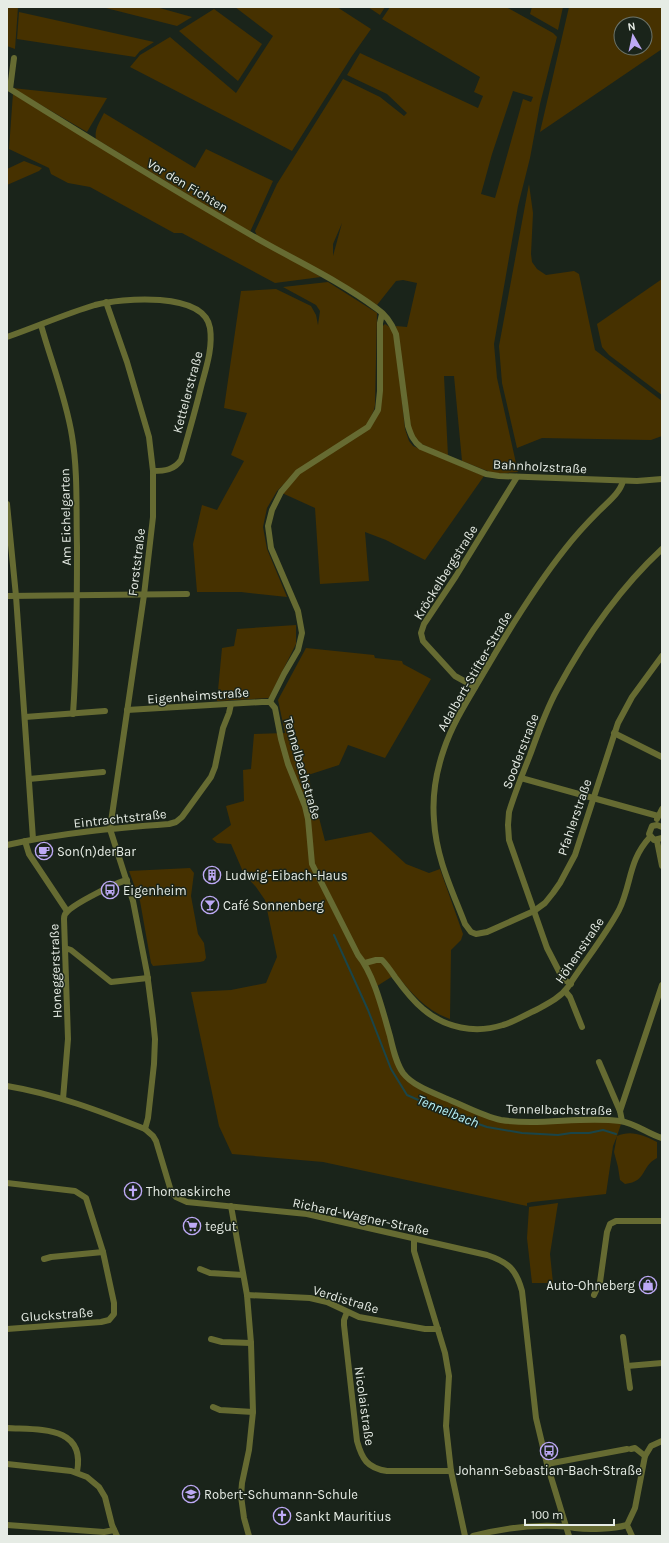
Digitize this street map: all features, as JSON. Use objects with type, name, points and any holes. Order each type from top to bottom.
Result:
[{"type":"street","name":"Vor den Fichten","points":[[14,58],[10,89],[251,235],[344,287],[378,309],[382,314]]},
{"type":"street","name":"Kettelerstraße","points":[[7,337],[106,302],[142,299],[183,304],[195,308],[202,313],[208,320],[210,326],[211,341],[208,363],[181,460],[177,466],[170,469],[153,471]]},
{"type":"street","name":"Forststraße","points":[[106,302],[127,362],[149,437],[153,471],[153,517],[144,595],[110,829]]},
{"type":"street","name":"Bahnholzstraße","points":[[382,314],[393,327],[396,334],[408,426],[411,436],[416,443],[426,449],[486,474],[517,477],[624,481],[650,481],[662,479]]},
{"type":"street","points":[[270,702],[298,650],[302,633],[298,611],[271,548],[268,526],[272,510],[281,492],[298,472],[368,427],[378,410],[380,391],[380,323],[382,314]]},
{"type":"street","name":"Am Eichelgarten","points":[[41,325],[72,434],[75,457],[77,596],[73,714]]},
{"type":"street","name":"Kröckelbergstraße","points":[[475,687],[455,676],[423,641],[421,634],[424,624],[456,576],[517,477]]},
{"type":"street","name":"Adalbert-Stifter-Straße","points":[[466,924],[440,858],[435,832],[434,808],[438,772],[444,749],[452,728],[475,687],[530,597],[564,550],[577,534],[619,490],[624,481]]},
{"type":"street","points":[[7,504],[16,596],[33,839]]},
{"type":"street","name":"Sooderstraße","points":[[570,984],[563,979],[552,958],[534,911],[512,848],[508,832],[509,812],[556,691],[599,621],[618,594],[662,548]]},
{"type":"street","points":[[7,596],[187,594]]},
{"type":"street","name":"Pfahlerstraße","points":[[466,924],[471,932],[476,934],[481,933],[534,911],[545,903],[554,893],[569,868],[575,854],[614,734],[629,703],[662,656]]},
{"type":"street","name":"Eigenheimstraße","points":[[127,710],[270,702]]},
{"type":"street","name":"Tennelbachstraße","points":[[270,702],[275,708],[288,764],[305,806],[308,819],[312,864],[358,955],[365,964],[383,1012],[398,1064],[404,1074],[411,1081],[435,1094],[501,1120],[546,1121],[593,1119],[622,1121],[662,1138]]},
{"type":"street","name":"Eintrachtstraße","points":[[7,845],[33,839],[176,822],[182,817],[216,768],[223,728],[230,710],[230,704]]},
{"type":"street","points":[[24,717],[105,711]]},
{"type":"street","points":[[614,734],[662,757]]},
{"type":"street","points":[[29,779],[103,772]]},
{"type":"street","points":[[521,778],[658,816]]},
{"type":"street","points":[[660,826],[658,816],[662,809]]},
{"type":"street","name":"Höhenstraße","points":[[365,964],[376,960],[382,960],[412,998],[429,1014],[444,1022],[469,1029],[491,1028],[512,1022],[558,997],[565,991],[619,909],[633,863],[639,851],[650,837],[650,828],[660,826]]},
{"type":"street","points":[[7,1086],[63,1099],[146,1129],[153,1076],[155,1039],[148,978],[133,901],[110,829]]},
{"type":"street","points":[[650,837],[660,842],[662,866]]},
{"type":"street","points":[[25,841],[29,854],[67,911]]},
{"type":"street","name":"Honeggerstraße","points":[[63,1099],[68,1039],[64,919],[67,911],[127,880]]},
{"type":"street","points":[[64,948],[71,950],[111,982],[148,978]]},
{"type":"street","points":[[620,1111],[662,985]]},
{"type":"street","points":[[565,991],[570,997],[582,1027]]},
{"type":"street","points":[[600,1062],[620,1111],[622,1121]]},
{"type":"street","name":"Richard-Wagner-Straße","points":[[146,1129],[156,1140],[171,1191],[176,1197],[187,1202],[307,1214],[497,1258],[513,1269],[518,1278],[522,1291],[536,1418],[547,1464],[569,1536]]},
{"type":"street","points":[[7,1183],[75,1191],[83,1195],[88,1203],[103,1252],[44,1259]]},
{"type":"street","points":[[231,1206],[247,1295],[251,1343],[253,1412],[249,1450],[242,1483],[241,1496],[244,1518],[249,1536]]},
{"type":"street","points":[[594,1295],[600,1282],[607,1232],[610,1224],[616,1221],[662,1221]]},
{"type":"street","points":[[414,1239],[414,1251],[445,1353],[448,1376],[446,1426],[451,1471],[465,1536]]},
{"type":"street","name":"Gluckstraße","points":[[7,1329],[109,1320],[114,1314],[114,1303],[103,1252]]},
{"type":"street","points":[[200,1269],[210,1273],[243,1275]]},
{"type":"street","name":"Verdistraße","points":[[247,1295],[310,1298],[326,1302],[359,1317],[425,1329],[438,1329]]},
{"type":"street","name":"Nicolaistraße","points":[[347,1312],[344,1326],[357,1441],[363,1459],[377,1469],[387,1471],[451,1471]]},
{"type":"street","points":[[623,1338],[630,1388]]},
{"type":"street","points":[[211,1339],[222,1342],[251,1343]]},
{"type":"street","points":[[627,1366],[662,1363]]},
{"type":"street","points":[[213,1406],[220,1410],[253,1412]]},
{"type":"street","points":[[7,1428],[52,1431],[62,1434],[73,1442],[77,1450],[79,1462],[77,1472]]},
{"type":"street","points":[[632,1536],[628,1525],[635,1508],[645,1456],[651,1446],[662,1441]]},
{"type":"street","points":[[547,1464],[635,1448],[645,1456]]},
{"type":"street","points":[[7,1464],[77,1472],[94,1482],[102,1491],[115,1533],[7,1525]]},
{"type":"street","points":[[473,1536],[508,1529],[556,1526],[576,1528],[610,1528],[628,1525]]},
{"type":"shaded area","points":[[7,7],[18,7],[15,49],[7,46]]},
{"type":"shaded area","points":[[102,7],[156,7],[192,17],[177,26]]},
{"type":"shaded area","points":[[235,7],[337,7],[371,29],[352,56],[292,151],[130,67],[140,55],[170,37],[236,93],[273,36]]},
{"type":"shaded area","points":[[368,7],[385,7],[380,15]]},
{"type":"shaded area","points":[[390,7],[506,7],[553,33],[557,37],[540,104],[530,158],[518,206],[494,344],[497,378],[518,472],[495,474],[462,461],[454,376],[444,376],[448,456],[417,442],[412,435],[396,326],[407,327],[417,283],[403,280],[396,281],[377,305],[257,236],[255,231],[277,184],[343,79],[380,97],[404,116],[407,113],[387,94],[347,75],[360,53],[478,108],[483,96],[474,92],[480,77],[382,19]],"holes":[[[513,91],[533,97],[531,102],[523,99],[495,198],[481,194],[492,154]],[[342,223],[333,256],[333,244]]]},
{"type":"shaded area","points":[[532,7],[563,7],[558,30],[530,14]]},
{"type":"shaded area","points":[[569,7],[662,7],[662,49],[653,55],[653,16],[613,16],[613,56],[652,56],[540,132]]},
{"type":"shaded area","points":[[214,9],[262,44],[238,81],[179,31]]},
{"type":"shaded area","points":[[19,12],[154,42],[140,51],[135,57],[17,39]]},
{"type":"shaded area","points":[[12,88],[107,98],[87,132]]},
{"type":"shaded area","points":[[13,93],[321,277],[275,283],[182,233],[174,233],[90,187],[68,183],[51,174],[49,168],[9,149]]},
{"type":"shaded area","points":[[104,113],[195,168],[206,149],[273,181],[250,232],[96,139],[97,129]]},
{"type":"shaded area","points":[[24,161],[42,168],[39,171],[7,185],[7,169]]},
{"type":"shaded area","points":[[529,184],[533,213],[532,262],[537,269],[546,275],[574,271],[579,274],[595,350],[662,401],[662,436],[651,440],[542,438],[517,448],[502,383],[499,346]]},
{"type":"shaded area","points":[[662,279],[662,395],[609,355],[602,347],[597,324]]},
{"type":"shaded area","points":[[328,282],[377,313],[374,410],[367,425],[299,469],[277,491],[267,508],[263,527],[267,549],[287,597],[241,592],[197,592],[193,544],[202,505],[217,510],[244,461],[231,455],[247,413],[224,408],[241,291],[276,289],[311,306],[316,315],[318,325],[320,311],[316,305],[283,287]]},
{"type":"shaded area","points":[[385,324],[391,328],[395,337],[405,429],[409,441],[413,446],[484,476],[425,560],[386,540],[365,532],[369,581],[320,584],[315,508],[282,493],[299,474],[370,428],[380,411],[381,328]]},
{"type":"shaded area","points":[[296,625],[296,644],[269,698],[217,701],[222,648],[234,646],[237,629]]},
{"type":"shaded area","points":[[306,648],[374,655],[375,658],[402,661],[403,664],[431,679],[385,758],[348,745],[339,765],[308,775],[325,841],[371,832],[406,864],[429,873],[440,869],[463,934],[461,940],[451,950],[450,1019],[442,1016],[420,1001],[396,974],[374,988],[398,1064],[411,1081],[501,1120],[622,1121],[613,1146],[606,1194],[532,1202],[527,1203],[527,1206],[323,1162],[232,1154],[219,1126],[191,992],[231,990],[266,983],[277,957],[265,900],[244,874],[231,844],[217,843],[212,839],[231,825],[226,806],[244,801],[243,770],[251,769],[254,734],[285,733],[278,700]]},
{"type":"shaded area","points":[[190,868],[194,873],[191,896],[198,934],[204,943],[206,958],[204,961],[200,962],[153,966],[151,963],[140,901],[129,871]]},
{"type":"shaded area","points":[[632,1133],[647,1137],[657,1142],[657,1158],[648,1165],[641,1177],[625,1184],[620,1180],[614,1152],[617,1136]]},
{"type":"shaded area","points":[[558,1203],[550,1254],[553,1283],[532,1283],[527,1238],[529,1207]]},
{"type":"waterway","name":"Tennelbach","points":[[334,935],[368,1010],[391,1069],[407,1095],[450,1114],[487,1127],[522,1133],[558,1135],[589,1133],[603,1130],[616,1134]]},
{"type":"place","name":"Son(n)derBar","points":[[44,851]]},
{"type":"place","name":"Ludwig-Eibach-Haus","points":[[212,875]]},
{"type":"place","name":"Eigenheim","points":[[110,890]]},
{"type":"place","name":"Café Sonnenberg","points":[[210,905]]},
{"type":"place","name":"Thomaskirche","points":[[133,1191]]},
{"type":"place","name":"tegut","points":[[192,1226]]},
{"type":"place","name":"Auto-Ohneberg","points":[[648,1285]]},
{"type":"place","name":"Johann-Sebastian-Bach-Straße","points":[[549,1451]]},
{"type":"place","name":"Robert-Schumann-Schule","points":[[191,1494]]},
{"type":"place","name":"Sankt Mauritius","points":[[282,1516]]}]
